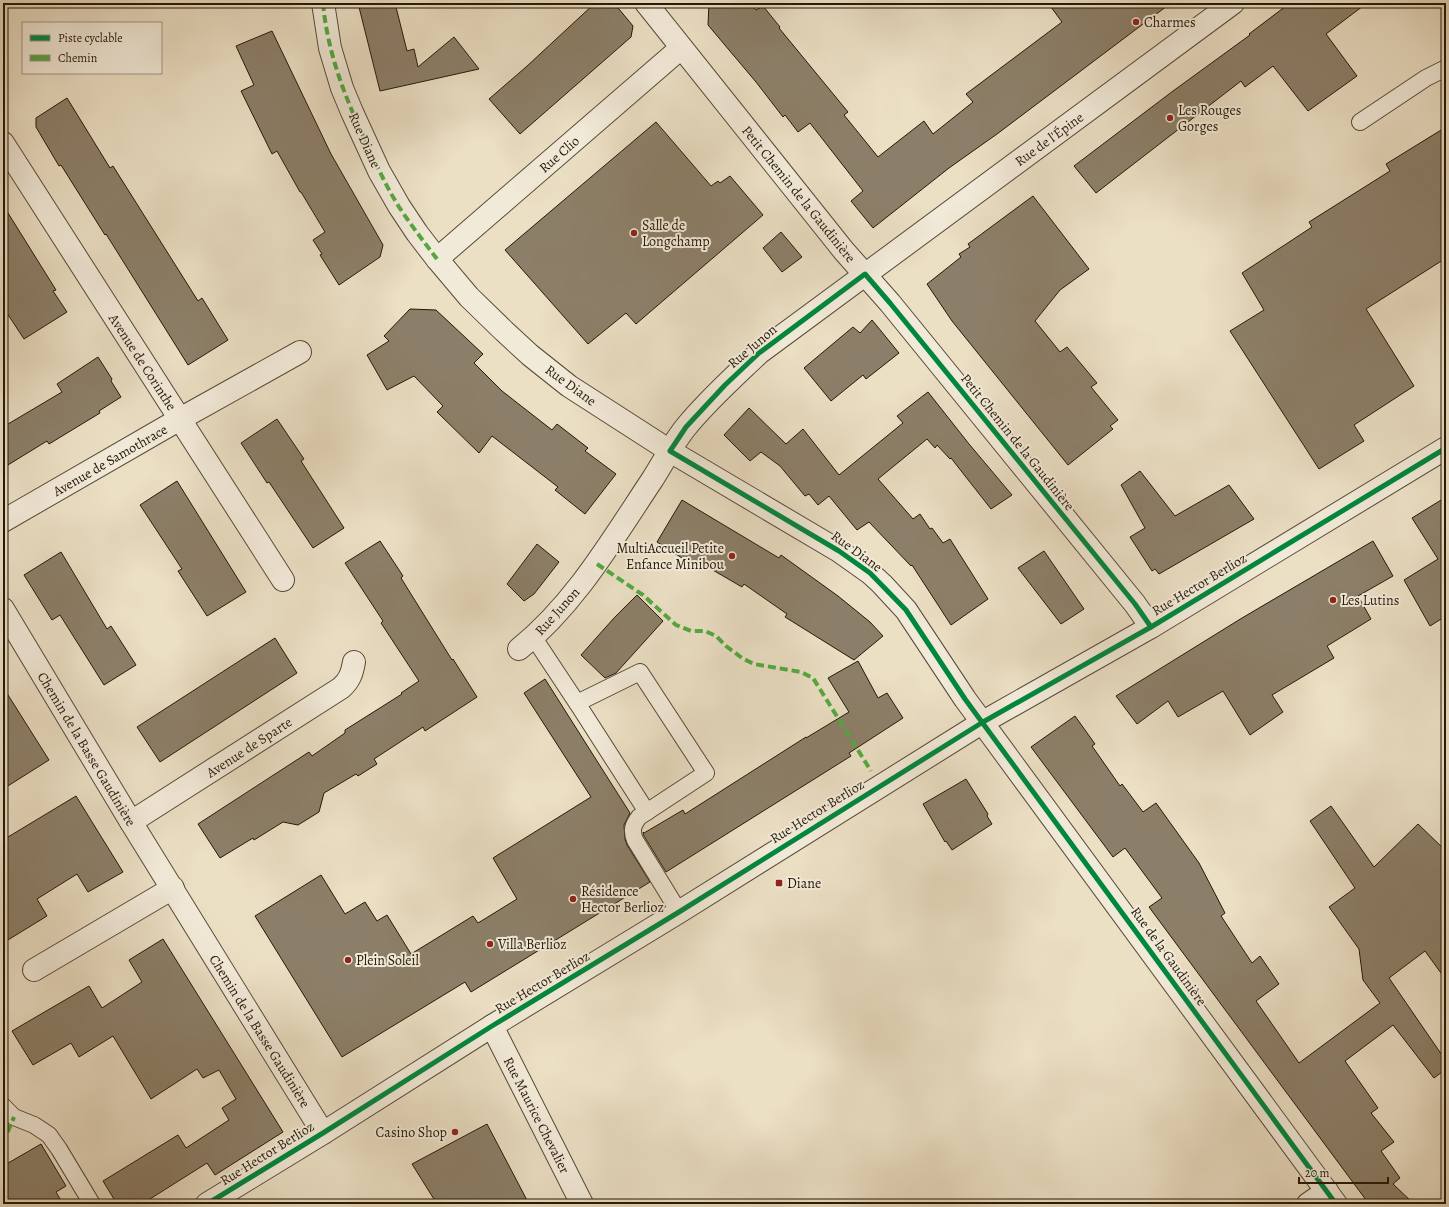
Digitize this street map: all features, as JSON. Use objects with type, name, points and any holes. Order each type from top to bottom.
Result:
[{"type":"street","name":"Rue Diane","points":[[323,3],[330,48],[342,88],[379,171],[399,206],[417,233],[469,297],[530,355],[569,386],[670,451],[833,547],[870,573],[906,610],[958,689],[982,722]]},
{"type":"street","name":"Petit Chemin de la Gaudinière","points":[[646,3],[839,245],[890,303],[1130,598],[1150,627]]},
{"type":"street","name":"Rue de l'Épine","points":[[865,274],[1233,3]]},
{"type":"street","name":"Rue Clio","points":[[437,259],[681,48]]},
{"type":"street","name":"Avenue de Corinthe","points":[[3,143],[283,580]]},
{"type":"street","name":"Rue Junon","points":[[526,643],[545,627],[572,597],[597,564],[686,427],[725,385],[759,353],[865,274]]},
{"type":"street","name":"Avenue de Samothrace","points":[[3,521],[300,352]]},
{"type":"street","name":"Rue Hector Berlioz","points":[[207,1204],[323,1133],[492,1026],[679,912],[982,722],[1150,627],[1446,448]]},
{"type":"street","name":"Chemin de la Basse Gaudinière","points":[[3,609],[131,822],[323,1133]]},
{"type":"street","name":"Avenue de Sparte","points":[[131,822],[341,688],[348,682],[354,662]]},
{"type":"street","name":"Rue de la Gaudinière","points":[[982,722],[1332,1198]]},
{"type":"street","points":[[34,970],[172,888]]},
{"type":"street","name":"Rue Maurice Chevalier","points":[[492,1026],[582,1204]]},
{"type":"street","points":[[1308,1204],[1332,1198]]},
{"type":"lane","points":[[1360,122],[1426,78],[1446,68]]},
{"type":"lane","points":[[526,643],[577,703],[647,812]]},
{"type":"lane","points":[[577,703],[640,672],[706,773],[639,817],[634,824],[632,834],[679,912]]},
{"type":"lane","points":[[3,1106],[14,1117],[34,1125],[49,1136],[59,1149],[92,1204]]},
{"type":"building","points":[[358,3],[395,3],[407,51],[414,49],[418,67],[454,37],[479,69],[380,91]]},
{"type":"building","points":[[595,3],[614,3],[633,26],[631,37],[520,134],[489,99]]},
{"type":"building","points":[[709,3],[750,3],[756,10],[763,6],[780,27],[779,28],[848,112],[844,115],[878,157],[924,121],[933,134],[973,102],[966,94],[1062,22],[1048,3],[1171,3],[997,134],[949,168],[873,228],[851,201],[863,191],[810,123],[798,132],[785,115],[783,117],[708,25]]},
{"type":"building","points":[[1290,3],[1367,3],[1326,34],[1357,76],[1308,111],[1273,66],[1245,87],[1241,81],[1096,193],[1074,166],[1250,35],[1249,34]]},
{"type":"building","points":[[272,31],[331,154],[383,245],[380,257],[339,285],[320,255],[322,254],[313,240],[325,232],[277,151],[272,154],[241,91],[254,85],[236,46]]},
{"type":"building","points":[[67,98],[110,168],[113,166],[198,301],[202,298],[228,340],[188,365],[106,234],[105,235],[61,165],[59,166],[36,127],[36,118]]},
{"type":"building","name":"Salle de Longchamp","points":[[656,122],[711,186],[718,181],[720,183],[730,176],[763,215],[636,324],[626,313],[588,344],[505,250]]},
{"type":"building","points":[[1446,127],[1446,258],[1366,309],[1414,386],[1354,425],[1364,441],[1319,469],[1230,331],[1264,310],[1242,273],[1312,227],[1309,222],[1390,171],[1386,164]]},
{"type":"building","points":[[1033,196],[1089,269],[1060,290],[1035,321],[1060,352],[1067,347],[1097,383],[1091,387],[1118,420],[1110,426],[1113,429],[1068,465],[952,321],[927,284],[961,257],[959,254],[970,247],[968,244]]},
{"type":"building","points":[[3,205],[56,290],[53,291],[67,312],[24,339],[3,307]]},
{"type":"building","points":[[781,232],[802,257],[782,272],[763,248]]},
{"type":"building","points":[[410,309],[436,310],[483,354],[474,363],[502,391],[552,430],[557,424],[588,448],[585,451],[616,474],[585,514],[555,490],[558,487],[492,436],[479,453],[437,412],[443,406],[414,376],[387,390],[367,355],[389,341],[384,336]]},
{"type":"building","points":[[872,320],[899,353],[866,379],[863,375],[831,401],[804,368],[853,327],[860,333]]},
{"type":"building","points":[[98,357],[121,397],[99,411],[100,413],[49,444],[47,441],[3,468],[3,427],[62,392],[57,384]]},
{"type":"building","points":[[928,392],[1012,495],[991,509],[951,458],[950,459],[937,445],[935,448],[927,439],[878,479],[913,519],[920,514],[930,529],[932,528],[943,543],[950,539],[988,599],[951,625],[912,565],[911,566],[869,522],[857,530],[829,496],[818,505],[809,494],[805,496],[780,466],[761,452],[750,461],[724,435],[749,408],[786,444],[803,429],[839,475],[903,423],[897,416]]},
{"type":"building","points":[[277,419],[304,459],[301,461],[344,528],[313,548],[241,443]]},
{"type":"building","points":[[1140,471],[1175,516],[1229,485],[1254,519],[1159,574],[1155,569],[1152,571],[1130,537],[1145,528],[1121,485]]},
{"type":"building","points":[[177,481],[246,592],[207,616],[178,571],[182,569],[140,505]]},
{"type":"building","points":[[1446,497],[1446,616],[1430,626],[1404,580],[1438,559],[1412,518]]},
{"type":"building","points":[[682,500],[779,558],[781,555],[838,596],[870,622],[883,636],[854,660],[785,617],[787,614],[744,584],[742,587],[699,562],[696,567],[657,542]]},
{"type":"building","points":[[380,541],[403,576],[401,578],[477,697],[425,731],[423,727],[374,759],[377,764],[358,776],[356,774],[324,793],[319,812],[298,825],[283,822],[254,840],[253,838],[220,858],[198,824],[309,752],[312,756],[345,733],[345,730],[402,694],[401,693],[419,681],[381,623],[383,621],[345,563]]},
{"type":"building","points":[[1373,541],[1393,576],[1358,596],[1371,619],[1327,646],[1334,658],[1272,695],[1283,712],[1250,735],[1223,691],[1178,717],[1168,701],[1137,724],[1116,696],[1242,618]]},
{"type":"building","points":[[537,544],[559,562],[534,594],[524,601],[507,584]]},
{"type":"building","points":[[1044,551],[1084,609],[1061,624],[1018,568]]},
{"type":"building","points":[[61,552],[107,629],[111,626],[136,665],[104,685],[60,615],[52,620],[24,575]]},
{"type":"building","points":[[637,595],[663,621],[616,673],[605,678],[581,655]]},
{"type":"building","points":[[275,638],[297,673],[160,762],[137,727]]},
{"type":"building","points":[[858,661],[878,698],[887,693],[903,718],[849,753],[851,756],[666,872],[643,832],[644,833],[683,810],[685,814],[806,737],[849,712],[828,678]]},
{"type":"building","points":[[545,679],[630,813],[624,825],[625,839],[627,845],[650,882],[471,992],[465,982],[342,1057],[255,916],[321,875],[345,914],[365,902],[377,921],[387,915],[411,954],[473,916],[478,923],[517,899],[493,858],[591,797],[524,693]]},
{"type":"building","points":[[3,687],[49,760],[3,789]]},
{"type":"building","points":[[1075,716],[1095,744],[1092,746],[1120,786],[1122,784],[1143,812],[1156,803],[1199,863],[1225,913],[1221,916],[1252,963],[1260,956],[1279,984],[1256,1001],[1299,1063],[1380,1003],[1363,980],[1359,949],[1329,907],[1355,888],[1310,821],[1331,806],[1374,867],[1418,824],[1446,851],[1446,980],[1425,951],[1389,978],[1446,1061],[1446,1069],[1434,1078],[1393,1025],[1345,1061],[1378,1108],[1371,1113],[1394,1142],[1381,1151],[1400,1178],[1393,1184],[1414,1204],[1369,1204],[1149,907],[1162,898],[1125,848],[1113,857],[1031,747]]},
{"type":"building","points":[[966,779],[988,814],[987,816],[992,824],[952,850],[946,841],[945,842],[923,804]]},
{"type":"building","points":[[76,796],[123,872],[88,892],[77,874],[37,899],[47,916],[3,943],[3,840]]},
{"type":"building","points":[[163,939],[283,1132],[215,1175],[207,1163],[142,1204],[117,1204],[103,1181],[178,1135],[186,1148],[229,1120],[222,1108],[236,1099],[219,1070],[203,1078],[197,1069],[151,1099],[113,1036],[79,1057],[71,1043],[33,1065],[12,1031],[89,986],[102,1008],[142,982],[129,960]]},
{"type":"building","points":[[487,1124],[529,1204],[437,1204],[412,1164]]},
{"type":"building","points":[[41,1144],[66,1186],[56,1192],[63,1204],[3,1204],[3,1166]]},
{"type":"marked path","points":[[323,3],[328,36],[336,68],[354,116],[379,170],[399,207],[437,259]]},
{"type":"marked path","points":[[597,564],[643,595],[676,625],[691,631],[705,631],[716,636],[742,658],[754,664],[801,672],[813,678],[871,771]]},
{"type":"marked path","points":[[3,1143],[14,1117]]},
{"type":"cycle path","points":[[1151,627],[1135,604],[865,274],[759,353],[725,385],[686,427],[670,451],[839,551],[870,573],[906,610],[965,699],[1336,1204]]},
{"type":"cycle path","points":[[207,1204],[983,722],[1151,627],[1446,448]]},
{"type":"place","name":"Charmes","points":[[1136,22]]},
{"type":"place","name":"Les Rouges Gorges","points":[[1170,118]]},
{"type":"place","name":"Salle de Longchamp","points":[[634,233]]},
{"type":"place","name":"MultiAccueil Petite Enfance Minibou","points":[[732,556]]},
{"type":"place","name":"Les Lutins","points":[[1333,600]]},
{"type":"place","name":"Diane","points":[[779,883]]},
{"type":"place","name":"Résidence Hector Berlioz","points":[[573,899]]},
{"type":"place","name":"Villa Berlioz","points":[[490,944]]},
{"type":"place","name":"Plein Soleil","points":[[348,960]]},
{"type":"place","name":"Casino Shop","points":[[455,1132]]}]
